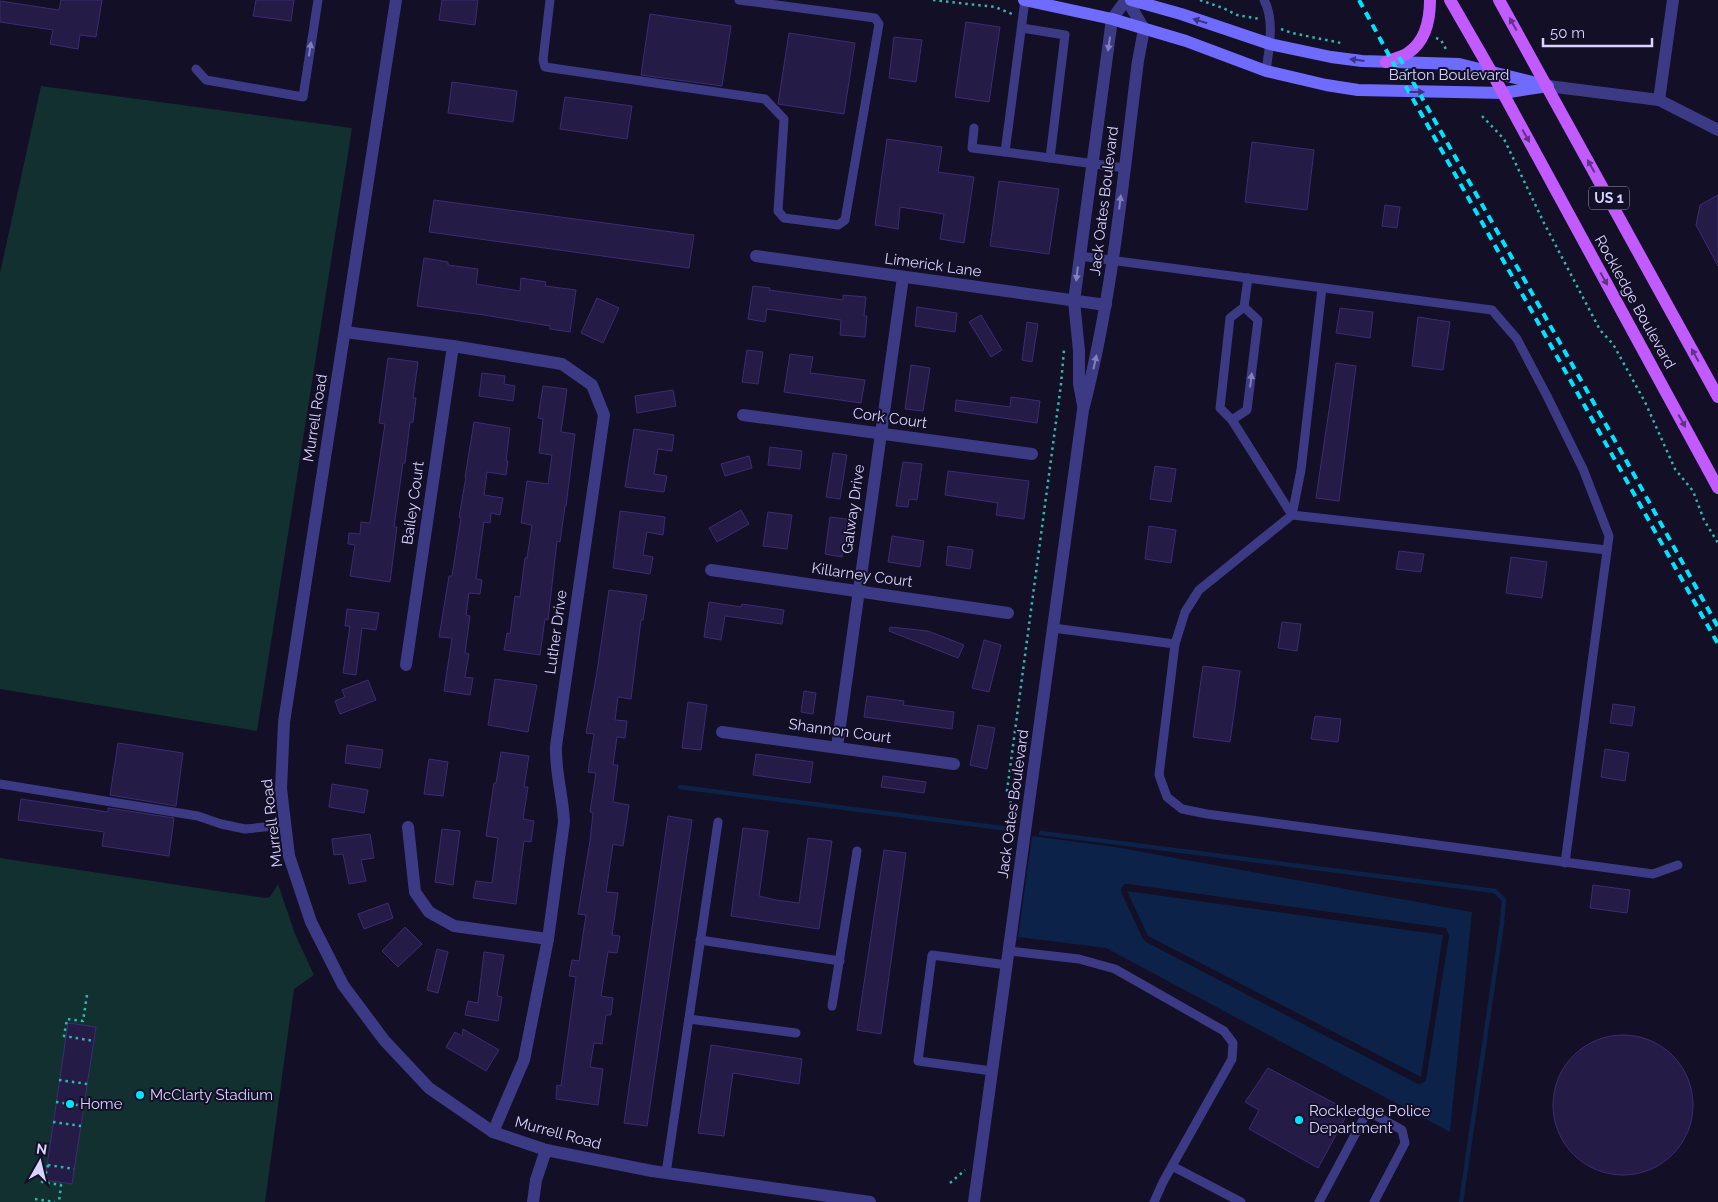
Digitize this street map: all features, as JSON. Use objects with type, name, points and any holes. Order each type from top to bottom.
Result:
[{"type":"main road","name":"Barton Boulevard","points":[[1024,0],[1144,28],[1186,41],[1266,71],[1326,85],[1358,90],[1503,93],[1548,86]]},
{"type":"main road","name":"Barton Boulevard","points":[[1128,0],[1181,14],[1270,44],[1331,57],[1386,62],[1458,64],[1548,86]]},
{"type":"main road","points":[[1386,62],[1407,54],[1418,45],[1430,16],[1430,0]]},
{"type":"main road","name":"Rockledge Boulevard","points":[[1450,0],[1503,93],[1718,488]]},
{"type":"main road","name":"Rockledge Boulevard","points":[[1499,0],[1718,397]]},
{"type":"street","name":"Murrell Road","points":[[396,0],[284,722],[281,789],[289,856],[311,922],[343,985],[384,1040],[429,1088],[493,1132],[546,1150],[666,1173],[838,1200],[870,1202]]},
{"type":"street","name":"Jack Oates Boulevard","points":[[1083,410],[1079,384],[1079,352],[1074,301],[1112,20],[1128,0]]},
{"type":"street","points":[[1128,0],[1144,28]]},
{"type":"street","points":[[1659,100],[1674,0]]},
{"type":"street","name":"Jack Oates Boulevard","points":[[974,1202],[1083,410],[1095,363],[1106,305],[1144,28]]},
{"type":"street","points":[[1548,86],[1659,100],[1718,130]]},
{"type":"street","name":"Limerick Lane","points":[[756,256],[1106,305]]},
{"type":"street","name":"Galway Drive","points":[[837,747],[903,277]]},
{"type":"street","name":"Luther Drive","points":[[345,332],[453,346],[562,364],[592,385],[604,415],[556,746],[555,764],[564,806],[564,822],[548,938],[524,1060],[493,1132]]},
{"type":"street","name":"Bailey Court","points":[[406,664],[453,346]]},
{"type":"street","name":"Cork Court","points":[[743,415],[1032,454]]},
{"type":"street","name":"Killarney Court","points":[[711,570],[1008,613]]},
{"type":"street","name":"Shannon Court","points":[[722,732],[954,764]]},
{"type":"street","points":[[408,827],[415,892],[429,912],[454,926],[548,938]]},
{"type":"street","points":[[533,1202],[536,1180],[546,1150]]},
{"type":"lane","points":[[196,69],[206,80],[303,97],[318,0]]},
{"type":"lane","points":[[550,0],[543,60],[545,67],[765,99],[784,118],[778,211],[784,218],[838,225],[845,220],[879,24],[875,18],[743,0]]},
{"type":"lane","points":[[1005,152],[1024,16],[1024,0]]},
{"type":"lane","points":[[1264,0],[1268,8],[1270,44],[1266,71]]},
{"type":"lane","points":[[1022,28],[1065,35],[1050,158]]},
{"type":"lane","points":[[974,128],[972,148],[1124,168]]},
{"type":"lane","points":[[1080,256],[1492,310],[1517,339],[1579,461],[1609,536],[1565,862]]},
{"type":"lane","points":[[1248,278],[1244,307],[1230,318],[1220,408],[1232,420],[1292,515]]},
{"type":"lane","points":[[1322,288],[1300,470],[1292,515],[1200,590],[1185,612],[1175,644],[1159,775],[1167,797],[1182,808],[1206,814],[1653,874],[1678,865]]},
{"type":"lane","points":[[1232,420],[1247,410],[1258,320],[1244,307]]},
{"type":"lane","points":[[1292,515],[1607,550]]},
{"type":"lane","points":[[1053,628],[1175,644]]},
{"type":"lane","points":[[0,784],[198,816],[220,824],[245,829],[285,825]]},
{"type":"lane","points":[[666,1173],[718,822]]},
{"type":"lane","points":[[832,1006],[857,851]]},
{"type":"lane","points":[[700,940],[840,961]]},
{"type":"lane","points":[[1009,951],[1079,959],[1115,969],[1224,1031],[1233,1043],[1232,1059],[1154,1202]]},
{"type":"lane","points":[[992,1071],[918,1060],[932,955],[1007,965]]},
{"type":"lane","points":[[689,1019],[796,1033]]},
{"type":"lane","points":[[1319,1202],[1366,1114],[1372,1114],[1402,1130],[1405,1143],[1374,1202]]},
{"type":"lane","points":[[1172,1166],[1241,1202]]},
{"type":"path","points":[[933,0],[996,8],[1024,16]]},
{"type":"path","points":[[1200,0],[1237,15],[1259,19],[1292,33],[1344,44]]},
{"type":"path","points":[[1433,37],[1441,40],[1449,54]]},
{"type":"path","points":[[1482,116],[1504,139],[1548,232],[1600,330],[1613,344],[1645,402],[1675,469],[1692,491],[1704,520],[1718,543]]},
{"type":"path","points":[[1013,815],[1013,806],[1007,791],[1062,384],[1064,349]]},
{"type":"path","points":[[87,995],[83,1021],[67,1019],[64,1036],[94,1041]]},
{"type":"path","points":[[60,1080],[87,1084]]},
{"type":"path","points":[[56,1102],[84,1106]]},
{"type":"path","points":[[53,1122],[81,1126]]},
{"type":"path","points":[[59,1202],[61,1185],[42,1182],[47,1165],[74,1169]]},
{"type":"path","points":[[950,1184],[965,1169]]},
{"type":"path","points":[[35,1199],[55,1202]]},
{"type":"green space","points":[[41,86],[352,128],[257,731],[0,689],[0,273]]},
{"type":"green space","name":"McClarty Stadium","points":[[0,858],[265,898],[270,897],[278,884],[295,934],[314,975],[294,989],[265,1202],[0,1202]]},
{"type":"water","points":[[1032,836],[1115,847],[1472,912],[1450,1132],[1106,948],[1018,937]],"holes":[[[1124,884],[1446,928],[1449,936],[1426,1080],[1418,1084],[1146,942],[1122,894],[1121,890]]]},
{"type":"water","points":[[1127,891],[1443,935],[1421,1077],[1148,936]]},
{"type":"building","points":[[61,0],[102,0],[96,37],[80,35],[78,49],[50,44],[53,30],[0,22],[0,1],[59,10]]},
{"type":"building","points":[[256,0],[294,0],[291,21],[253,16]]},
{"type":"building","points":[[442,0],[478,0],[475,25],[439,20]]},
{"type":"building","points":[[650,14],[731,26],[722,86],[641,75]]},
{"type":"building","points":[[966,22],[1000,27],[989,102],[955,97]]},
{"type":"building","points":[[789,33],[855,43],[844,114],[778,104]]},
{"type":"building","points":[[894,37],[922,40],[916,82],[889,78]]},
{"type":"building","points":[[452,82],[517,91],[513,122],[448,113]]},
{"type":"building","points":[[565,97],[632,106],[627,139],[560,129]]},
{"type":"building","points":[[887,139],[942,147],[938,172],[974,177],[964,243],[940,239],[944,214],[900,207],[898,229],[875,225]]},
{"type":"building","points":[[1252,142],[1314,150],[1307,210],[1245,202]]},
{"type":"building","points":[[999,181],[1059,189],[1049,254],[990,246]]},
{"type":"building","points":[[1718,195],[1718,266],[1696,225],[1700,205]]},
{"type":"building","points":[[434,200],[694,235],[689,268],[429,232]]},
{"type":"building","points":[[1385,205],[1400,207],[1397,228],[1382,226]]},
{"type":"building","points":[[424,258],[448,262],[448,265],[478,269],[476,284],[520,291],[521,278],[546,282],[545,286],[576,290],[570,332],[550,329],[550,326],[417,306]]},
{"type":"building","points":[[753,286],[843,300],[843,295],[866,297],[864,316],[867,316],[865,337],[840,335],[841,320],[767,309],[765,322],[748,319]]},
{"type":"building","points":[[597,298],[619,308],[603,343],[581,333]]},
{"type":"building","points":[[917,307],[957,313],[955,332],[915,326]]},
{"type":"building","points":[[1340,308],[1373,312],[1370,338],[1336,333]]},
{"type":"building","points":[[981,315],[1002,350],[991,357],[969,322]]},
{"type":"building","points":[[1418,317],[1450,322],[1443,370],[1412,366]]},
{"type":"building","points":[[1027,322],[1038,324],[1032,362],[1022,360]]},
{"type":"building","points":[[747,350],[763,352],[758,384],[742,382]]},
{"type":"building","points":[[790,354],[813,357],[810,373],[865,380],[861,403],[784,392]]},
{"type":"building","points":[[388,358],[418,362],[413,398],[416,398],[413,422],[410,422],[394,527],[397,527],[390,582],[350,576],[355,545],[348,544],[349,533],[360,534],[361,522],[370,523],[385,424],[379,423]]},
{"type":"building","points":[[1336,363],[1356,366],[1339,501],[1316,498]]},
{"type":"building","points":[[911,365],[930,368],[923,411],[905,409]]},
{"type":"building","points":[[482,373],[505,376],[504,384],[515,386],[513,401],[479,396]]},
{"type":"building","points":[[543,386],[567,389],[561,432],[575,434],[560,542],[557,541],[548,620],[545,619],[540,655],[504,650],[507,633],[510,634],[515,596],[520,597],[532,525],[521,523],[527,481],[548,484],[552,455],[539,453],[543,419],[538,418]]},
{"type":"building","points":[[673,390],[676,406],[637,413],[635,396]]},
{"type":"building","points":[[1011,397],[1040,401],[1037,423],[955,411],[956,400],[1010,407]]},
{"type":"building","points":[[474,422],[510,428],[506,475],[487,472],[484,495],[503,498],[500,515],[491,513],[490,523],[484,522],[476,579],[482,580],[480,594],[469,593],[466,615],[470,616],[465,653],[469,654],[465,677],[473,678],[470,695],[444,691],[452,638],[439,637],[449,576],[452,576]]},
{"type":"building","points":[[634,429],[674,435],[672,451],[658,449],[654,474],[667,476],[664,492],[625,487]]},
{"type":"building","points":[[770,447],[802,451],[800,469],[768,465]]},
{"type":"building","points":[[833,453],[847,455],[840,499],[826,497]]},
{"type":"building","points":[[749,456],[752,468],[725,476],[721,464]]},
{"type":"building","points":[[903,462],[922,464],[917,500],[909,499],[908,507],[896,506]]},
{"type":"building","points":[[1155,466],[1176,469],[1171,502],[1150,499]]},
{"type":"building","points":[[948,471],[1029,481],[1024,519],[996,515],[998,503],[945,495]]},
{"type":"building","points":[[741,510],[749,524],[717,542],[709,528]]},
{"type":"building","points":[[620,511],[665,517],[663,535],[647,532],[643,555],[653,557],[650,574],[613,568]]},
{"type":"building","points":[[768,512],[792,515],[787,549],[763,546]]},
{"type":"building","points":[[830,517],[847,519],[842,557],[825,554]]},
{"type":"building","points":[[1149,526],[1176,530],[1171,563],[1145,559]]},
{"type":"building","points":[[892,536],[924,541],[920,567],[888,562]]},
{"type":"building","points":[[948,546],[973,550],[970,569],[946,565]]},
{"type":"building","points":[[1399,551],[1424,554],[1421,572],[1396,569]]},
{"type":"building","points":[[1511,557],[1547,562],[1542,598],[1506,593]]},
{"type":"building","points":[[609,590],[647,595],[643,620],[641,620],[631,699],[618,697],[615,720],[627,721],[625,738],[617,737],[613,765],[618,765],[613,802],[629,805],[623,846],[613,844],[606,892],[618,893],[612,935],[620,936],[617,953],[608,952],[601,996],[613,998],[611,1015],[606,1015],[602,1044],[594,1043],[590,1067],[603,1069],[598,1105],[556,1099],[557,1085],[561,1086],[576,977],[569,976],[572,960],[579,961],[586,915],[578,914],[590,841],[593,813],[590,812],[596,773],[588,772],[594,734],[586,733]]},
{"type":"building","points":[[709,602],[741,607],[742,604],[784,610],[782,624],[725,616],[721,640],[704,637]]},
{"type":"building","points":[[347,609],[379,613],[376,630],[362,628],[356,675],[343,673],[350,626],[345,626]]},
{"type":"building","points":[[1282,622],[1301,624],[1297,651],[1278,648]]},
{"type":"building","points":[[890,627],[928,631],[964,645],[958,658],[889,631]]},
{"type":"building","points":[[984,640],[1001,645],[989,692],[972,688]]},
{"type":"building","points":[[1203,666],[1240,671],[1230,742],[1193,737]]},
{"type":"building","points":[[495,679],[537,685],[528,732],[488,725]]},
{"type":"building","points":[[368,680],[376,700],[340,714],[335,701],[345,697],[342,690]]},
{"type":"building","points":[[804,691],[816,693],[813,714],[801,712]]},
{"type":"building","points":[[867,696],[904,701],[903,705],[954,712],[952,729],[864,717]]},
{"type":"building","points":[[688,702],[707,705],[701,750],[682,748]]},
{"type":"building","points":[[1613,704],[1635,707],[1632,726],[1610,723]]},
{"type":"building","points":[[1315,716],[1341,719],[1338,742],[1311,739]]},
{"type":"building","points":[[978,725],[995,728],[987,769],[970,765]]},
{"type":"building","points":[[118,743],[183,753],[176,806],[110,795]]},
{"type":"building","points":[[347,745],[383,750],[380,768],[345,763]]},
{"type":"building","points":[[1605,749],[1629,753],[1625,781],[1601,777]]},
{"type":"building","points":[[501,752],[529,756],[524,787],[528,787],[523,819],[534,821],[531,842],[524,841],[516,904],[473,898],[476,881],[492,883],[498,838],[486,836]]},
{"type":"building","points":[[756,754],[813,762],[810,783],[753,775]]},
{"type":"building","points":[[429,759],[448,762],[443,796],[424,794]]},
{"type":"building","points":[[883,776],[926,782],[924,793],[881,787]]},
{"type":"building","points":[[332,784],[368,790],[364,813],[329,807]]},
{"type":"building","points":[[21,799],[108,812],[108,808],[174,818],[169,856],[102,846],[104,832],[18,820]]},
{"type":"building","points":[[668,816],[692,820],[647,1126],[624,1123]]},
{"type":"building","points":[[743,828],[768,831],[759,896],[776,900],[799,903],[808,838],[832,841],[819,929],[731,916]]},
{"type":"building","points":[[442,829],[460,831],[453,885],[435,882]]},
{"type":"building","points":[[370,834],[374,858],[361,860],[366,881],[349,884],[343,854],[334,855],[332,839]]},
{"type":"building","points":[[884,850],[906,853],[881,1034],[857,1030]]},
{"type":"building","points":[[1593,885],[1630,890],[1627,913],[1590,908]]},
{"type":"building","points":[[388,903],[393,918],[364,929],[358,914]]},
{"type":"building","points":[[405,927],[422,944],[398,967],[382,951]]},
{"type":"building","points":[[437,949],[448,952],[438,993],[427,990]]},
{"type":"building","points":[[484,952],[504,955],[497,996],[502,997],[498,1021],[465,1015],[468,1001],[478,1003]]},
{"type":"building","name":"Home","points":[[68,1023],[96,1027],[72,1184],[45,1180]]},
{"type":"building","points":[[463,1029],[499,1050],[486,1071],[446,1047],[455,1032],[462,1036]]},
{"type":"building","points":[[1623,1035],[1637,1036],[1650,1040],[1673,1055],[1688,1078],[1692,1091],[1692,1119],[1688,1132],[1673,1155],[1650,1170],[1637,1174],[1623,1175],[1609,1174],[1596,1170],[1573,1155],[1558,1132],[1554,1119],[1553,1105],[1554,1091],[1558,1078],[1573,1055],[1596,1040],[1609,1036]]},
{"type":"building","points":[[711,1045],[802,1059],[799,1084],[733,1073],[724,1136],[698,1133]]},
{"type":"building","name":"Rockledge Police Department","points":[[1268,1068],[1349,1111],[1318,1168],[1249,1129],[1259,1110],[1245,1102]]},
{"type":"waterway","points":[[680,787],[1010,829]]},
{"type":"waterway","points":[[1041,833],[1495,891],[1504,900],[1502,923],[1461,1202]]},
{"type":"railway","points":[[1359,0],[1718,644]]},
{"type":"railway","points":[[1399,57],[1718,627]]},
{"type":"place","name":"McClarty Stadium","points":[[140,1095]]},
{"type":"place","name":"Home","points":[[70,1104]]},
{"type":"place","name":"Rockledge Police Department","points":[[1299,1120]]}]
